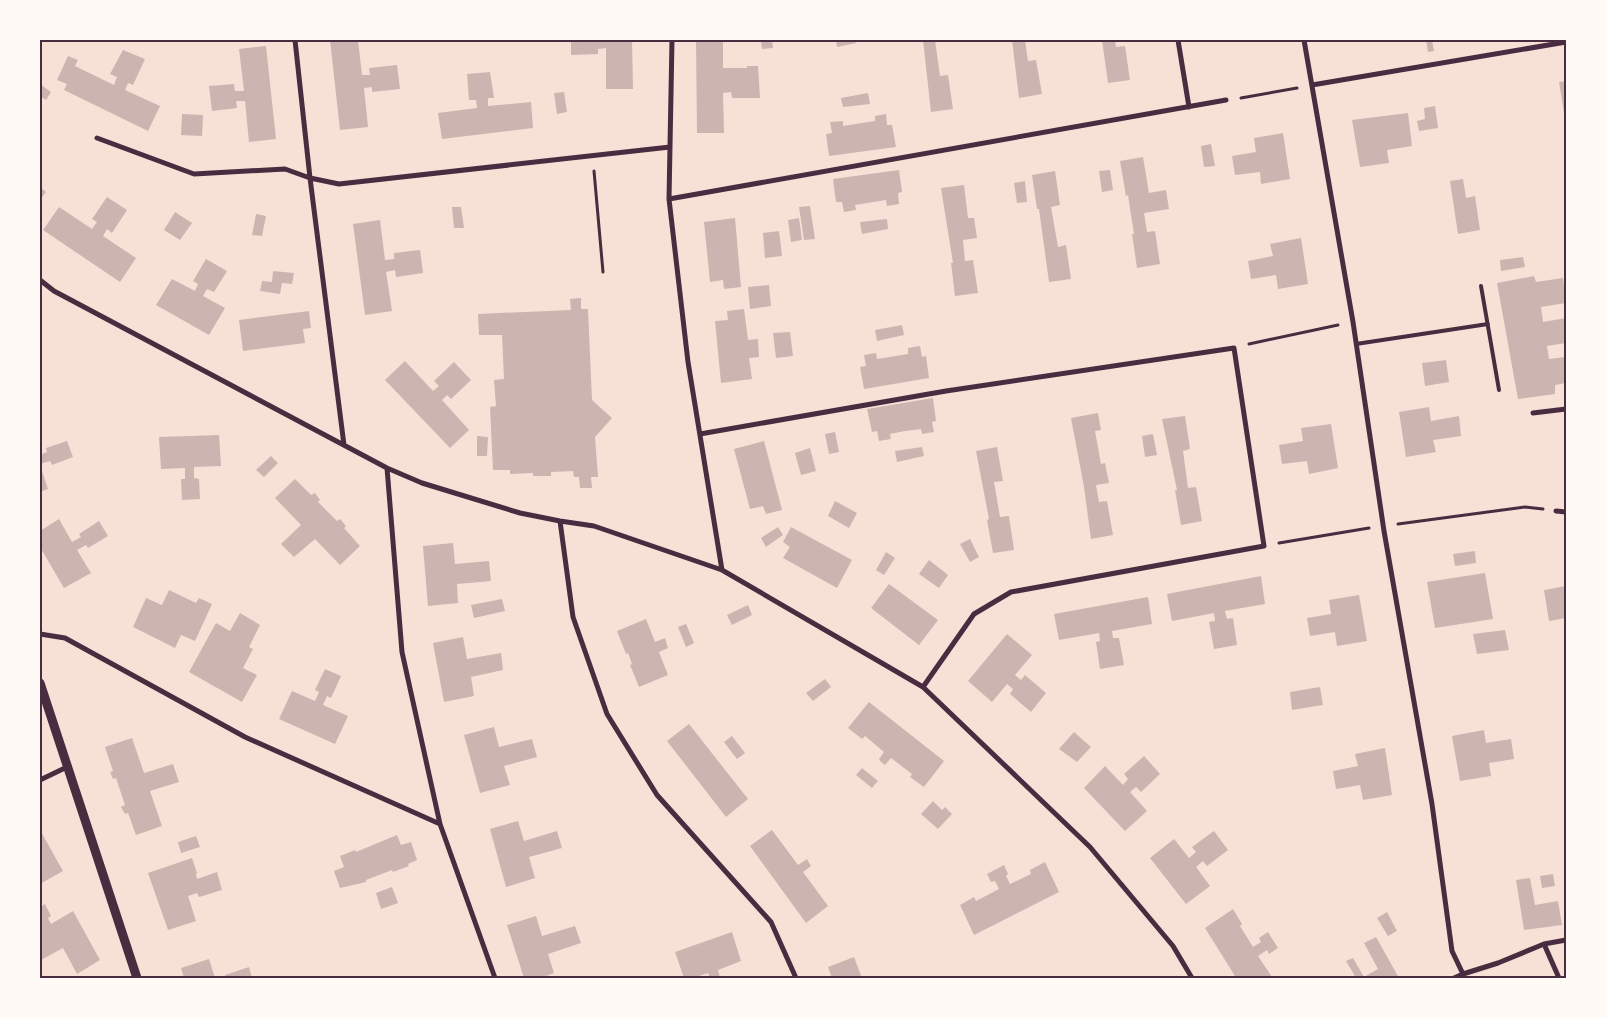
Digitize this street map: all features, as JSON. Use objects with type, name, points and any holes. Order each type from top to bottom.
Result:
[{"type":"street","points":[[295,40],[310,178],[344,445]]},
{"type":"street","points":[[672,40],[669,199],[688,362],[722,570]]},
{"type":"street","points":[[1178,40],[1189,107]]},
{"type":"street","points":[[1304,40],[1353,322],[1383,526],[1432,804],[1452,951],[1463,974]]},
{"type":"street","points":[[1312,85],[1566,42]]},
{"type":"street","points":[[669,199],[1226,100]]},
{"type":"street","points":[[97,138],[194,174],[285,170],[339,184],[670,147]]},
{"type":"street","points":[[40,280],[54,291],[387,468],[422,483],[520,513],[560,522],[594,526],[722,570],[923,687],[1090,847],[1173,946],[1192,978]]},
{"type":"street","points":[[700,434],[946,391],[1234,348],[1264,546],[1012,592],[974,614],[923,687]]},
{"type":"street","points":[[1534,413],[1566,409]]},
{"type":"street","points":[[387,468],[402,652],[440,824],[495,978]]},
{"type":"street","points":[[1556,511],[1566,512]]},
{"type":"street","points":[[560,522],[574,618],[607,714],[657,795],[771,922],[796,978]]},
{"type":"street","points":[[40,634],[65,638],[245,737],[440,824]]},
{"type":"street","points":[[40,683],[137,978]]},
{"type":"street","points":[[40,780],[67,767]]},
{"type":"street","points":[[1454,978],[1498,963],[1544,944],[1566,940]]},
{"type":"street","points":[[1544,944],[1559,978]]},
{"type":"lane","points":[[1481,286],[1499,390]]},
{"type":"lane","points":[[1356,344],[1488,324]]},
{"type":"path","points":[[1226,100],[1312,85]]},
{"type":"path","points":[[594,156],[603,272]]},
{"type":"path","points":[[1234,348],[1353,322]]},
{"type":"path","points":[[1264,546],[1383,526],[1525,507],[1556,511]]},
{"type":"building","points":[[330,40],[358,40],[362,75],[370,75],[369,68],[397,65],[400,89],[372,92],[372,87],[364,88],[368,127],[340,130]]},
{"type":"building","points":[[571,40],[632,40],[633,89],[606,89],[606,48],[598,49],[598,54],[571,55]]},
{"type":"building","points":[[696,40],[723,40],[723,68],[758,66],[760,98],[732,98],[731,92],[723,93],[724,133],[697,133]]},
{"type":"building","points":[[761,40],[772,40],[773,48],[762,49]]},
{"type":"building","points":[[836,40],[855,40],[856,43],[837,47]]},
{"type":"building","points":[[923,40],[935,40],[940,76],[948,75],[953,109],[931,112]]},
{"type":"building","points":[[1012,40],[1025,40],[1028,61],[1036,60],[1042,94],[1019,98]]},
{"type":"building","points":[[1102,40],[1115,40],[1116,47],[1125,46],[1130,80],[1108,83]]},
{"type":"building","points":[[1426,40],[1432,40],[1434,51],[1428,52]]},
{"type":"building","points":[[266,46],[276,139],[249,142],[245,101],[236,101],[237,108],[212,111],[209,86],[234,84],[235,91],[244,91],[239,49]]},
{"type":"building","points":[[123,50],[145,59],[133,85],[128,83],[125,90],[160,106],[148,131],[64,90],[67,84],[57,80],[68,56],[78,60],[75,66],[114,85],[117,77],[110,74]]},
{"type":"building","points":[[490,72],[494,98],[488,98],[488,106],[531,102],[533,128],[442,139],[438,113],[477,108],[476,100],[469,100],[467,74]]},
{"type":"building","points":[[1566,81],[1566,113],[1564,113],[1559,82]]},
{"type":"building","points":[[40,84],[51,92],[46,100],[40,96]]},
{"type":"building","points":[[564,92],[567,112],[557,114],[554,93]]},
{"type":"building","points":[[868,93],[870,104],[843,107],[841,98]]},
{"type":"building","points":[[1435,106],[1438,128],[1419,131],[1417,121],[1425,119],[1424,108]]},
{"type":"building","points":[[1408,113],[1412,146],[1387,150],[1389,163],[1360,167],[1352,120]]},
{"type":"building","points":[[182,114],[203,115],[202,136],[181,135]]},
{"type":"building","points":[[886,114],[887,125],[892,125],[896,147],[829,156],[826,134],[832,133],[830,122],[843,121],[843,126],[875,121],[875,116]]},
{"type":"building","points":[[1283,133],[1290,179],[1261,184],[1260,172],[1235,175],[1232,156],[1256,152],[1254,138]]},
{"type":"building","points":[[1211,144],[1215,166],[1204,167],[1201,146]]},
{"type":"building","points":[[1143,157],[1149,193],[1166,190],[1169,209],[1144,213],[1147,232],[1155,231],[1160,264],[1137,268],[1128,195],[1126,196],[1120,161]]},
{"type":"building","points":[[899,170],[902,192],[898,193],[899,204],[887,206],[886,200],[855,205],[856,210],[844,212],[842,202],[836,202],[833,179]]},
{"type":"building","points":[[1110,170],[1113,190],[1102,192],[1099,171]]},
{"type":"building","points":[[1055,171],[1060,205],[1051,207],[1058,247],[1066,245],[1071,279],[1049,282],[1039,209],[1037,209],[1032,175]]},
{"type":"building","points":[[1463,179],[1466,198],[1475,196],[1480,230],[1458,234],[1450,181]]},
{"type":"building","points":[[1025,181],[1027,202],[1017,203],[1014,183]]},
{"type":"building","points":[[964,185],[968,218],[974,218],[977,238],[963,240],[965,261],[973,260],[978,293],[955,296],[951,263],[953,263],[941,188]]},
{"type":"building","points":[[40,187],[46,192],[40,200]]},
{"type":"building","points":[[107,197],[127,210],[112,233],[107,229],[103,236],[136,258],[120,282],[43,230],[59,207],[92,229],[97,222],[92,219]]},
{"type":"building","points":[[810,206],[815,239],[804,240],[799,207]]},
{"type":"building","points":[[452,207],[461,207],[464,228],[454,228]]},
{"type":"building","points":[[175,212],[192,223],[180,240],[164,230]]},
{"type":"building","points":[[256,214],[266,216],[262,236],[252,235]]},
{"type":"building","points":[[735,218],[741,287],[724,289],[723,280],[710,282],[704,222]]},
{"type":"building","points":[[799,218],[802,240],[791,242],[788,220]]},
{"type":"building","points":[[887,219],[888,229],[862,234],[860,222]]},
{"type":"building","points":[[380,220],[385,260],[394,259],[394,253],[420,250],[423,273],[396,277],[395,270],[386,272],[392,311],[365,315],[353,224]]},
{"type":"building","points":[[779,231],[782,256],[765,258],[763,233]]},
{"type":"building","points":[[1301,238],[1308,284],[1278,289],[1276,275],[1251,279],[1248,261],[1273,256],[1270,244]]},
{"type":"building","points":[[1523,257],[1525,267],[1501,271],[1500,260]]},
{"type":"building","points":[[206,259],[227,271],[214,292],[207,289],[203,296],[225,308],[209,335],[156,305],[172,279],[195,291],[198,284],[193,281]]},
{"type":"building","points":[[273,271],[294,273],[292,284],[282,283],[280,294],[260,291],[262,281],[272,282]]},
{"type":"building","points":[[1534,276],[1536,282],[1563,278],[1566,303],[1541,307],[1543,322],[1566,318],[1566,343],[1547,346],[1549,359],[1566,357],[1566,383],[1555,385],[1555,394],[1518,399],[1497,283]]},
{"type":"building","points":[[769,285],[771,306],[750,309],[748,287]]},
{"type":"building","points":[[581,298],[581,309],[588,309],[592,400],[612,418],[595,437],[598,477],[591,477],[592,488],[580,488],[579,477],[574,477],[573,471],[551,472],[551,476],[533,476],[533,473],[510,474],[510,470],[493,470],[490,407],[496,406],[494,380],[504,379],[502,335],[479,335],[478,314],[571,310],[570,299]]},
{"type":"building","points":[[744,309],[748,340],[758,339],[759,357],[749,358],[752,379],[721,383],[715,321],[728,320],[727,311]]},
{"type":"building","points":[[309,311],[311,328],[303,329],[305,343],[243,351],[239,320]]},
{"type":"building","points":[[902,325],[904,335],[877,341],[875,330]]},
{"type":"building","points":[[790,332],[793,356],[776,358],[773,333]]},
{"type":"building","points":[[920,346],[922,357],[926,356],[929,378],[864,389],[860,367],[866,366],[864,355],[876,353],[877,359],[908,354],[908,348]]},
{"type":"building","points":[[1446,360],[1449,382],[1425,386],[1422,363]]},
{"type":"building","points":[[405,361],[433,391],[439,386],[434,381],[454,362],[471,380],[451,399],[447,395],[442,400],[469,430],[450,448],[385,380]]},
{"type":"building","points":[[933,398],[936,421],[932,422],[934,432],[922,434],[921,429],[905,431],[890,434],[891,439],[879,441],[877,431],[872,432],[867,409]]},
{"type":"building","points":[[1429,407],[1431,421],[1459,416],[1461,436],[1433,440],[1436,452],[1406,457],[1399,412]]},
{"type":"building","points":[[1098,413],[1101,430],[1095,431],[1101,464],[1105,463],[1109,483],[1096,485],[1099,502],[1107,501],[1113,535],[1091,539],[1084,487],[1071,418]]},
{"type":"building","points":[[1185,416],[1190,449],[1183,451],[1188,488],[1196,487],[1202,521],[1181,525],[1175,490],[1177,490],[1162,419]]},
{"type":"building","points":[[1331,424],[1338,468],[1309,474],[1307,461],[1282,464],[1279,445],[1303,441],[1301,428]]},
{"type":"building","points":[[835,432],[839,452],[829,454],[825,434]]},
{"type":"building","points":[[1153,434],[1157,455],[1145,457],[1142,436]]},
{"type":"building","points":[[219,435],[221,466],[194,467],[194,478],[199,479],[200,499],[182,500],[181,479],[185,479],[185,468],[161,469],[159,437]]},
{"type":"building","points":[[477,436],[488,437],[487,456],[477,456]]},
{"type":"building","points":[[67,441],[73,457],[52,465],[50,461],[40,464],[40,455],[47,452],[46,448]]},
{"type":"building","points":[[764,441],[782,510],[766,514],[763,506],[750,509],[734,449]]},
{"type":"building","points":[[922,447],[924,456],[897,462],[895,451]]},
{"type":"building","points":[[997,447],[1003,481],[994,482],[1000,517],[1009,516],[1014,550],[993,553],[987,520],[989,519],[976,451]]},
{"type":"building","points":[[810,448],[816,471],[801,475],[795,453]]},
{"type":"building","points":[[271,456],[278,463],[264,477],[256,470]]},
{"type":"building","points":[[40,465],[48,489],[40,492]]},
{"type":"building","points":[[295,479],[311,495],[315,493],[320,500],[318,502],[337,521],[340,519],[346,526],[344,528],[360,546],[340,565],[315,539],[294,557],[281,544],[301,525],[275,498]]},
{"type":"building","points":[[835,501],[857,513],[849,528],[828,516]]},
{"type":"building","points":[[59,519],[72,542],[81,537],[79,534],[99,521],[108,536],[88,548],[86,545],[77,550],[91,573],[64,588],[40,547],[40,531]]},
{"type":"building","points":[[778,527],[783,535],[766,547],[761,538]]},
{"type":"building","points":[[791,527],[852,560],[837,588],[783,558],[790,547],[783,542]]},
{"type":"building","points":[[970,539],[979,557],[970,562],[960,544]]},
{"type":"building","points":[[453,543],[455,564],[489,561],[491,581],[457,584],[458,603],[428,606],[423,546]]},
{"type":"building","points":[[1475,551],[1476,563],[1455,566],[1453,554]]},
{"type":"building","points":[[886,552],[895,558],[884,575],[876,570]]},
{"type":"building","points":[[929,560],[948,575],[939,588],[919,574]]},
{"type":"building","points":[[1485,573],[1493,619],[1435,628],[1427,582]]},
{"type":"building","points":[[1261,576],[1265,604],[1225,611],[1227,619],[1233,618],[1237,645],[1214,649],[1209,622],[1215,621],[1214,613],[1172,621],[1167,594]]},
{"type":"building","points":[[889,584],[938,620],[919,645],[871,608]]},
{"type":"building","points":[[1566,586],[1566,618],[1549,621],[1544,590]]},
{"type":"building","points":[[169,590],[196,603],[199,598],[212,604],[195,641],[181,635],[175,648],[133,627],[146,598],[162,605]]},
{"type":"building","points":[[1359,595],[1367,641],[1337,646],[1335,632],[1310,636],[1307,618],[1331,614],[1329,600]]},
{"type":"building","points":[[1148,597],[1152,624],[1112,631],[1113,638],[1119,638],[1124,665],[1100,669],[1096,642],[1100,641],[1099,633],[1059,640],[1054,614]]},
{"type":"building","points":[[502,599],[505,611],[474,618],[471,605]]},
{"type":"building","points":[[748,605],[752,615],[732,625],[727,615]]},
{"type":"building","points":[[240,613],[260,625],[249,647],[253,649],[243,668],[257,675],[242,702],[189,672],[216,623],[230,631]]},
{"type":"building","points":[[646,619],[655,642],[665,638],[668,648],[659,652],[668,675],[639,687],[630,665],[632,664],[628,653],[626,654],[617,631]]},
{"type":"building","points":[[686,624],[694,643],[686,647],[678,627]]},
{"type":"building","points":[[1505,630],[1509,650],[1477,654],[1473,634]]},
{"type":"building","points":[[1007,634],[1032,655],[1015,675],[1021,680],[1025,675],[1046,693],[1031,712],[1010,694],[1013,689],[1007,684],[992,702],[968,681]]},
{"type":"building","points":[[463,637],[467,659],[501,653],[503,670],[471,677],[474,696],[444,702],[433,643]]},
{"type":"building","points":[[325,669],[341,676],[331,698],[327,696],[323,705],[348,716],[335,744],[279,719],[292,691],[315,701],[319,692],[315,690]]},
{"type":"building","points":[[825,679],[831,687],[813,701],[806,693]]},
{"type":"building","points":[[1320,687],[1323,705],[1292,710],[1290,692]]},
{"type":"building","points":[[869,702],[944,761],[924,787],[910,777],[912,774],[891,758],[885,765],[881,762],[879,759],[884,752],[865,736],[862,739],[848,728]]},
{"type":"building","points":[[689,724],[748,799],[726,817],[667,741]]},
{"type":"building","points":[[494,727],[499,747],[532,739],[537,757],[504,766],[510,785],[480,793],[464,735]]},
{"type":"building","points":[[1484,730],[1486,743],[1511,739],[1514,759],[1489,763],[1491,776],[1460,781],[1452,736]]},
{"type":"building","points":[[1074,732],[1091,747],[1077,762],[1059,749]]},
{"type":"building","points":[[732,736],[745,753],[737,759],[724,742]]},
{"type":"building","points":[[132,738],[144,773],[173,764],[179,782],[150,791],[162,826],[136,835],[128,813],[125,814],[121,807],[125,805],[116,778],[113,779],[110,772],[113,771],[105,747]]},
{"type":"building","points":[[1385,748],[1392,795],[1363,800],[1360,785],[1336,789],[1333,771],[1358,766],[1355,754]]},
{"type":"building","points":[[1144,756],[1160,774],[1141,792],[1136,787],[1130,792],[1147,811],[1125,831],[1084,788],[1105,766],[1123,785],[1128,779],[1124,774]]},
{"type":"building","points":[[862,768],[878,781],[872,788],[856,775]]},
{"type":"building","points":[[933,801],[942,810],[945,807],[952,814],[938,829],[921,814]]},
{"type":"building","points":[[518,821],[524,841],[557,831],[562,848],[529,857],[535,878],[506,887],[490,829]]},
{"type":"building","points":[[40,830],[63,871],[40,884]]},
{"type":"building","points":[[772,830],[798,865],[807,859],[811,866],[803,872],[828,906],[806,923],[750,846]]},
{"type":"building","points":[[1214,831],[1228,850],[1207,866],[1203,861],[1196,867],[1210,886],[1186,904],[1150,858],[1174,839],[1189,858],[1196,852],[1192,847]]},
{"type":"building","points":[[397,835],[401,845],[411,842],[417,860],[408,864],[409,866],[393,872],[392,870],[366,880],[366,882],[340,888],[334,871],[344,867],[340,856],[355,850],[356,852]]},
{"type":"building","points":[[196,836],[200,847],[181,853],[178,842]]},
{"type":"building","points":[[192,858],[197,879],[217,872],[222,890],[199,897],[197,893],[188,896],[196,921],[168,930],[148,873]]},
{"type":"building","points":[[1045,862],[1059,892],[974,935],[960,905],[974,897],[976,901],[999,889],[995,881],[991,882],[987,874],[1004,865],[1010,884],[1031,874],[1030,870]]},
{"type":"building","points":[[1553,874],[1555,886],[1542,888],[1540,876]]},
{"type":"building","points":[[1530,878],[1535,905],[1558,901],[1562,925],[1524,930],[1516,880]]},
{"type":"building","points":[[392,887],[398,903],[381,909],[376,893]]},
{"type":"building","points":[[45,904],[51,916],[48,918],[51,924],[73,911],[100,960],[77,974],[63,948],[41,960],[40,907]]},
{"type":"building","points":[[1233,909],[1242,924],[1240,926],[1253,947],[1261,942],[1259,938],[1268,932],[1278,948],[1269,954],[1267,950],[1258,956],[1272,977],[1276,976],[1277,978],[1236,978],[1205,928]]},
{"type":"building","points":[[1387,912],[1397,931],[1388,936],[1377,918]]},
{"type":"building","points":[[536,916],[542,936],[575,926],[581,943],[548,954],[554,973],[541,978],[524,978],[507,925]]},
{"type":"building","points":[[732,932],[741,961],[718,970],[720,978],[710,978],[708,973],[693,978],[684,978],[675,952]]},
{"type":"building","points":[[1376,937],[1399,978],[1356,978],[1346,961],[1353,958],[1364,977],[1378,969],[1364,943]]},
{"type":"building","points":[[854,957],[862,978],[832,978],[828,967]]},
{"type":"building","points":[[209,959],[215,978],[184,978],[181,968]]},
{"type":"building","points":[[249,967],[252,978],[226,978],[225,975]]}]
